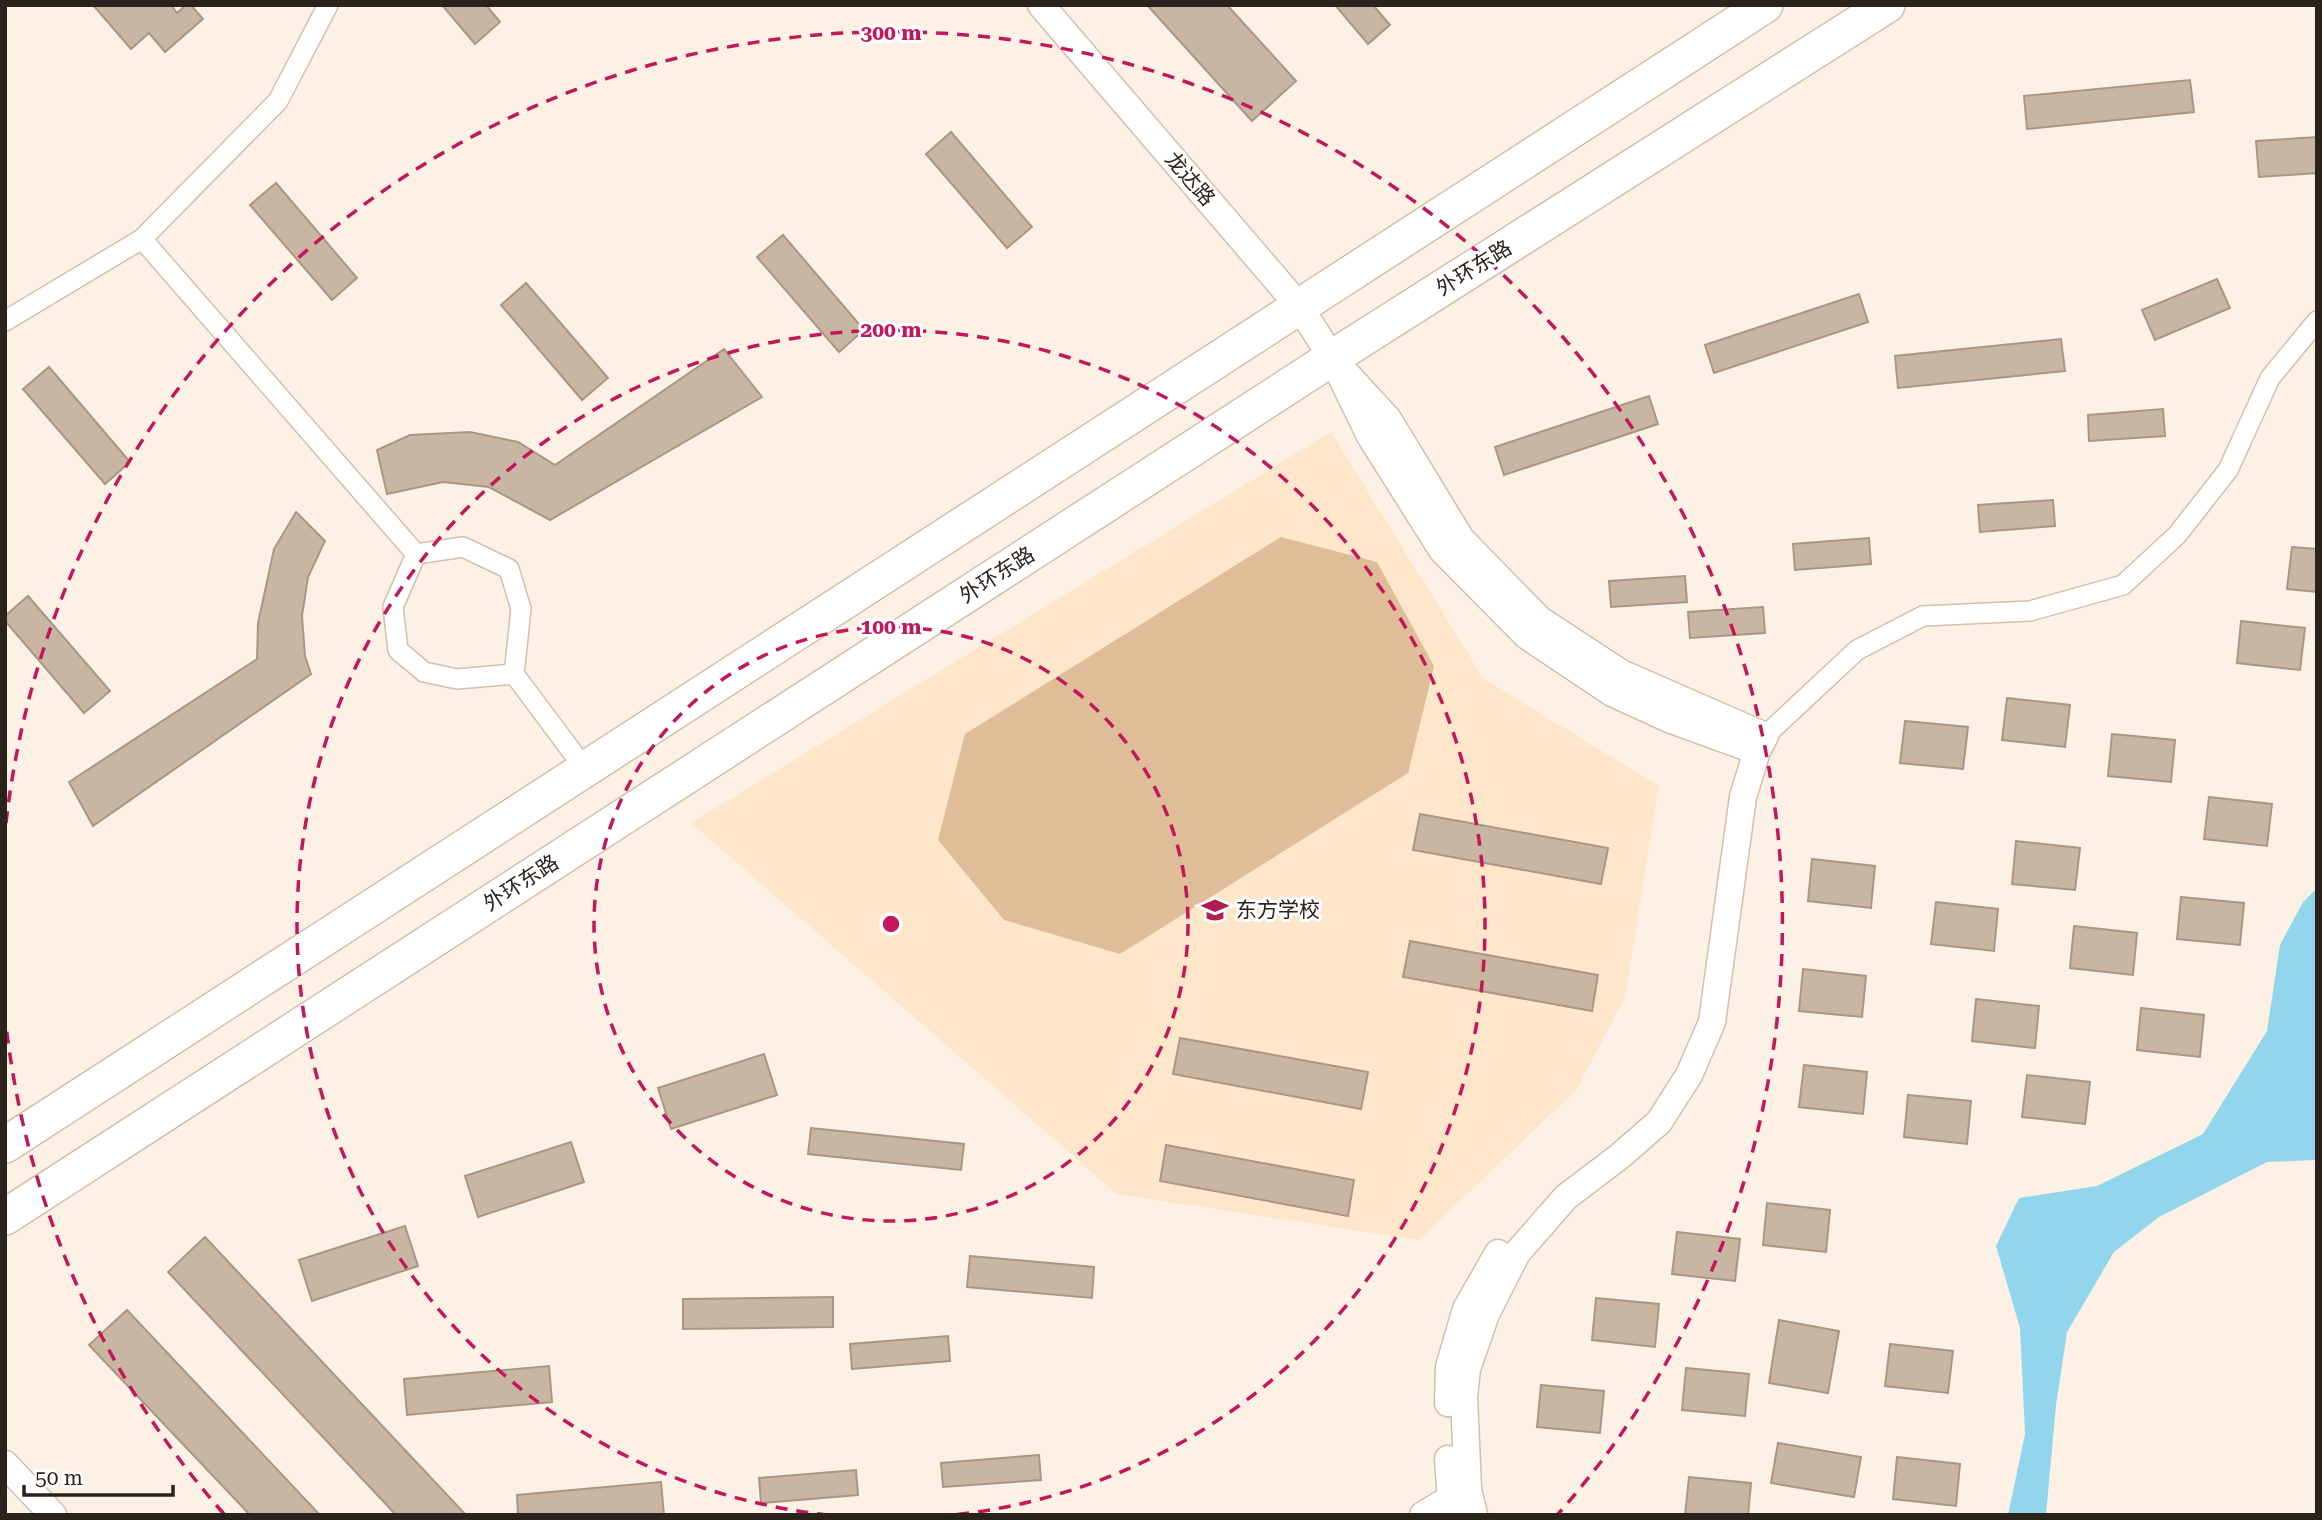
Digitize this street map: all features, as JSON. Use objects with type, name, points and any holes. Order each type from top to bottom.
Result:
[{"type":"highway","points":[[5,1145],[1765,5]]},
{"type":"highway","name":"外环东路","points":[[5,1217],[1332,358],[1886,5]]},
{"type":"street","points":[[5,321],[142,239],[278,102],[328,5]]},
{"type":"street","name":"龙达路","points":[[1041,5],[1299,306],[1332,358],[1370,436],[1442,550],[1527,636],[1612,693],[1669,719],[1753,740]]},
{"type":"street","points":[[142,239],[416,554]]},
{"type":"street","points":[[1457,1501],[1467,1369],[1486,1314],[1517,1253],[1566,1197],[1620,1156],[1658,1122],[1689,1075],[1712,1023],[1753,740],[1857,650],[1923,616],[2030,611],[2123,585],[2177,535],[2228,470],[2270,377],[2317,321]]},
{"type":"street","points":[[416,554],[463,547],[509,569],[520,608],[514,674],[586,769]]},
{"type":"street","points":[[416,554],[393,607],[398,650],[424,672],[457,679],[514,674]]},
{"type":"street","points":[[5,1464],[54,1515]]},
{"type":"street","points":[[1423,1515],[1457,1501]]},
{"type":"street","points":[[1457,1501],[1474,1515]]},
{"type":"shaded area","name":"东方学校","points":[[1331,432],[1483,678],[1659,786],[1625,997],[1577,1089],[1419,1240],[1117,1194],[691,823]]},
{"type":"shaded area","points":[[1281,537],[1377,562],[1434,666],[1408,773],[1120,954],[1004,920],[938,840],[965,734]]},
{"type":"water","points":[[2317,888],[2317,1160],[2267,1162],[2159,1217],[2114,1252],[2067,1332],[2056,1405],[2046,1515],[2008,1515],[2025,1434],[2020,1328],[1996,1246],[2019,1198],[2097,1186],[2203,1134],[2267,1031],[2280,945],[2303,902]]},
{"type":"building","points":[[93,5],[171,5],[177,13],[186,5],[191,5],[203,19],[165,52],[149,33],[131,49]]},
{"type":"building","points":[[442,5],[486,5],[500,22],[475,44]]},
{"type":"building","points":[[1147,5],[1227,5],[1296,81],[1252,121]]},
{"type":"building","points":[[1335,5],[1373,5],[1390,25],[1368,44]]},
{"type":"building","points":[[2190,80],[2194,112],[2027,129],[2024,96]]},
{"type":"building","points":[[951,132],[1032,227],[1007,248],[926,154]]},
{"type":"building","points":[[2317,137],[2317,173],[2259,177],[2256,141]]},
{"type":"building","points":[[276,183],[357,278],[332,300],[250,205]]},
{"type":"building","points":[[783,235],[864,330],[839,352],[757,257]]},
{"type":"building","points":[[2217,279],[2230,308],[2155,340],[2142,310]]},
{"type":"building","points":[[526,283],[608,378],[582,400],[501,305]]},
{"type":"building","points":[[1859,294],[1868,322],[1714,373],[1705,345]]},
{"type":"building","points":[[2061,339],[2065,371],[1898,388],[1895,356]]},
{"type":"building","points":[[724,349],[762,397],[550,520],[489,487],[443,482],[387,494],[377,450],[410,435],[470,432],[518,442],[555,465]]},
{"type":"building","points":[[49,367],[130,462],[105,484],[23,389]]},
{"type":"building","points":[[1649,396],[1658,424],[1504,475],[1495,447]]},
{"type":"building","points":[[2163,409],[2165,436],[2089,441],[2088,415]]},
{"type":"building","points":[[2053,500],[2055,526],[1980,532],[1978,505]]},
{"type":"building","points":[[296,512],[325,541],[308,577],[302,616],[305,656],[311,674],[93,826],[69,782],[257,659],[258,623],[274,549]]},
{"type":"building","points":[[1869,538],[1871,564],[1795,570],[1793,544]]},
{"type":"building","points":[[2292,547],[2317,549],[2317,592],[2287,589]]},
{"type":"building","points":[[1685,576],[1687,602],[1611,607],[1609,581]]},
{"type":"building","points":[[28,596],[110,691],[84,713],[5,621],[5,616]]},
{"type":"building","points":[[1763,607],[1765,633],[1690,638],[1688,612]]},
{"type":"building","points":[[2241,621],[2305,628],[2300,670],[2237,663]]},
{"type":"building","points":[[2007,698],[2070,705],[2065,747],[2002,740]]},
{"type":"building","points":[[1905,721],[1968,727],[1963,769],[1900,763]]},
{"type":"building","points":[[2112,734],[2175,740],[2171,782],[2108,776]]},
{"type":"building","points":[[2209,797],[2272,804],[2267,846],[2204,839]]},
{"type":"building","points":[[1420,814],[1608,848],[1601,884],[1413,850]]},
{"type":"building","points":[[2016,841],[2080,848],[2075,890],[2012,884]]},
{"type":"building","points":[[1812,859],[1875,866],[1871,908],[1808,901]]},
{"type":"building","points":[[2181,897],[2244,903],[2240,945],[2177,939]]},
{"type":"building","points":[[1936,902],[1998,909],[1994,951],[1931,944]]},
{"type":"building","points":[[2074,926],[2137,933],[2133,975],[2070,968]]},
{"type":"building","points":[[1410,941],[1598,975],[1592,1011],[1403,977]]},
{"type":"building","points":[[1803,969],[1866,976],[1862,1017],[1799,1011]]},
{"type":"building","points":[[1976,999],[2039,1006],[2035,1048],[1972,1041]]},
{"type":"building","points":[[2141,1008],[2204,1015],[2200,1057],[2137,1050]]},
{"type":"building","points":[[1180,1038],[1368,1072],[1361,1109],[1173,1074]]},
{"type":"building","points":[[764,1054],[777,1095],[671,1129],[658,1088]]},
{"type":"building","points":[[1804,1065],[1867,1072],[1863,1114],[1799,1107]]},
{"type":"building","points":[[2027,1075],[2090,1082],[2085,1124],[2022,1117]]},
{"type":"building","points":[[1908,1095],[1971,1101],[1967,1144],[1904,1137]]},
{"type":"building","points":[[811,1128],[964,1144],[961,1170],[808,1154]]},
{"type":"building","points":[[571,1142],[584,1182],[478,1217],[465,1176]]},
{"type":"building","points":[[1166,1145],[1354,1180],[1348,1216],[1160,1181]]},
{"type":"building","points":[[1767,1203],[1830,1210],[1826,1252],[1763,1245]]},
{"type":"building","points":[[405,1226],[418,1266],[312,1301],[299,1260]]},
{"type":"building","points":[[1677,1232],[1740,1239],[1735,1281],[1672,1274]]},
{"type":"building","points":[[205,1237],[466,1515],[396,1515],[168,1272]]},
{"type":"building","points":[[970,1256],[1094,1267],[1092,1298],[967,1287]]},
{"type":"building","points":[[833,1297],[833,1327],[683,1329],[683,1299]]},
{"type":"building","points":[[1596,1298],[1659,1304],[1655,1347],[1592,1340]]},
{"type":"building","points":[[127,1310],[320,1515],[250,1515],[89,1345]]},
{"type":"building","points":[[1779,1320],[1839,1331],[1828,1393],[1769,1383]]},
{"type":"building","points":[[948,1336],[950,1361],[852,1369],[850,1344]]},
{"type":"building","points":[[1890,1344],[1953,1351],[1948,1393],[1885,1386]]},
{"type":"building","points":[[549,1366],[552,1402],[407,1415],[404,1379]]},
{"type":"building","points":[[1686,1368],[1749,1374],[1745,1416],[1682,1410]]},
{"type":"building","points":[[1541,1385],[1604,1391],[1600,1433],[1537,1427]]},
{"type":"building","points":[[1778,1443],[1861,1457],[1854,1497],[1771,1483]]},
{"type":"building","points":[[1039,1455],[1041,1480],[943,1487],[941,1463]]},
{"type":"building","points":[[1897,1457],[1960,1464],[1956,1506],[1893,1499]]},
{"type":"building","points":[[856,1470],[858,1495],[761,1503],[759,1478]]},
{"type":"building","points":[[1689,1477],[1751,1483],[1748,1515],[1685,1515]]},
{"type":"building","points":[[661,1482],[664,1515],[518,1515],[517,1495]]},
{"type":"place","name":"东方学校","points":[[1215,910]]}]
